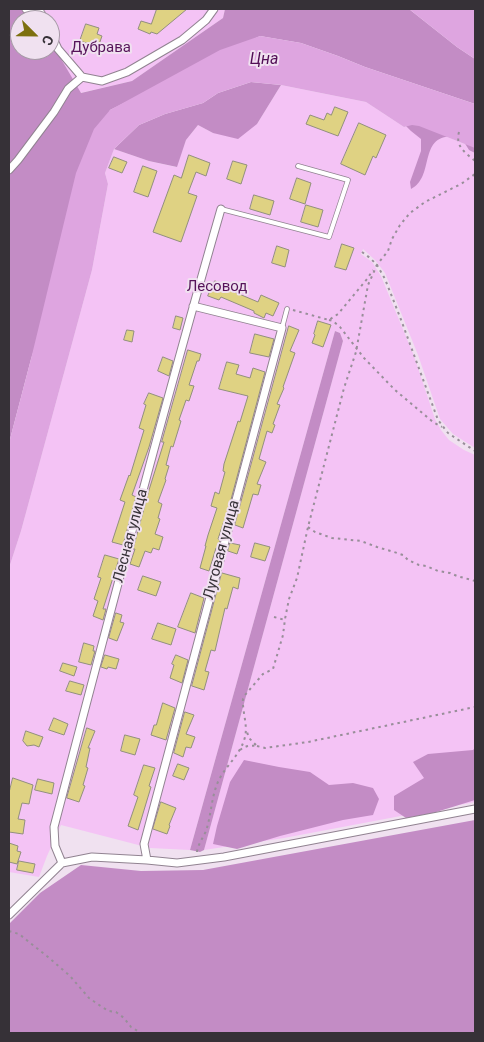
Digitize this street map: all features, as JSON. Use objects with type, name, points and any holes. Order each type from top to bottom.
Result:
[{"type":"street","points":[[60,51],[82,77],[102,81],[127,72],[182,40],[206,20],[214,9]]},
{"type":"street","points":[[9,170],[54,112],[68,89],[82,77]]},
{"type":"street","name":"Лесная улица","points":[[62,863],[55,846],[54,827],[120,574],[221,209]]},
{"type":"street","points":[[193,306],[282,328]]},
{"type":"street","name":"Луговая улица","points":[[147,860],[144,844],[282,328]]},
{"type":"street","points":[[9,915],[62,863],[92,857],[177,863],[234,855],[475,810]]},
{"type":"lane","points":[[221,209],[329,237],[348,180],[298,166]]},
{"type":"lane","points":[[282,328],[288,309]]},
{"type":"path","points":[[459,132],[458,139],[462,150],[475,161]]},
{"type":"path","points":[[329,320],[338,314],[367,279],[388,250],[400,225],[410,213],[425,202],[461,184],[475,174]]},
{"type":"path","points":[[362,252],[377,265],[385,279],[438,420],[448,433],[475,451]]},
{"type":"path","points":[[256,746],[246,731],[243,699],[263,674],[273,669],[283,635],[289,599],[297,578],[308,527],[356,349],[368,285],[377,265]]},
{"type":"path","points":[[288,309],[332,321],[395,390],[433,422],[444,428]]},
{"type":"path","points":[[308,527],[315,532],[332,538],[361,541],[401,554],[419,566],[426,566],[475,581]]},
{"type":"path","points":[[274,617],[284,620]]},
{"type":"path","points":[[196,860],[197,848],[206,830],[215,789],[221,776],[244,747],[251,745],[265,748],[308,742],[475,708]]},
{"type":"path","points":[[239,752],[246,731]]},
{"type":"path","points":[[9,931],[18,934],[48,956],[70,976],[89,998],[102,1008],[116,1012],[124,1018],[131,1028],[141,1033]]},
{"type":"green space","name":"Дубрава","points":[[225,9],[223,18],[132,81],[80,93],[60,58],[60,10],[33,10]]},
{"type":"green space","name":"Лесовод","points":[[281,85],[366,102],[404,127],[419,126],[475,148],[475,448],[453,434],[440,419],[418,355],[385,273],[363,249],[361,254],[372,262],[381,276],[414,356],[435,419],[441,430],[449,440],[475,455],[475,802],[284,838],[204,850],[343,341],[340,333],[335,331],[190,850],[150,848],[61,825],[39,877],[9,872],[9,568],[21,531],[92,270],[108,184],[105,173],[114,149],[149,161],[176,167],[186,140],[198,125],[213,133],[257,124]]},
{"type":"shaded area","points":[[9,9],[33,10],[10,10],[10,60],[60,60],[60,57],[81,93],[132,81],[223,18],[225,9],[409,9],[475,59],[475,104],[301,43],[260,36],[110,110],[31,359],[9,443]]},
{"type":"shaded area","points":[[251,82],[281,85],[257,124],[238,139],[213,133],[198,125],[186,140],[177,167],[149,161],[114,149],[139,125],[165,114],[203,103],[218,93]]},
{"type":"shaded area","points":[[408,120],[475,131],[475,153],[469,150],[461,137],[447,137],[437,140],[432,147],[419,183],[411,189],[410,182],[421,151],[421,139],[405,125]]},
{"type":"shaded area","points":[[335,331],[340,333],[343,341],[204,850],[200,852],[190,850]]},
{"type":"shaded area","points":[[475,748],[475,800],[433,813],[406,818],[394,810],[394,796],[424,778],[413,762],[428,754],[473,750]]},
{"type":"shaded area","points":[[244,760],[310,772],[329,785],[353,783],[373,788],[379,799],[373,815],[343,820],[237,849],[213,844],[230,782]]},
{"type":"shaded area","points":[[475,820],[475,1033],[9,1033],[9,924],[40,893],[81,865],[141,871],[203,870]]},
{"type":"water","points":[[409,9],[475,9],[475,59],[457,47]]},
{"type":"water","name":"Цна","points":[[260,36],[301,43],[475,104],[475,148],[419,126],[404,127],[366,102],[281,85],[251,82],[218,93],[203,103],[165,114],[139,125],[114,149],[105,173],[108,184],[92,270],[21,531],[9,568],[9,443],[76,173],[94,129],[110,110],[220,50]]},
{"type":"building","points":[[157,9],[187,9],[157,34],[151,32],[150,34],[138,29],[141,21],[151,24]]},
{"type":"building","points":[[86,24],[99,28],[97,34],[102,36],[96,53],[88,50],[90,44],[80,41]]},
{"type":"building","points":[[335,107],[348,112],[338,136],[306,124],[310,115],[324,120],[327,113],[331,115]]},
{"type":"building","points":[[359,123],[386,135],[376,158],[373,156],[365,175],[341,164]]},
{"type":"building","points":[[189,155],[210,163],[206,176],[196,172],[188,193],[197,196],[181,242],[153,232],[174,175],[181,178]]},
{"type":"building","points":[[114,157],[127,162],[122,173],[109,168]]},
{"type":"building","points":[[233,161],[247,165],[241,184],[227,179]]},
{"type":"building","points":[[143,166],[157,171],[148,197],[134,192]]},
{"type":"building","points":[[297,178],[311,183],[305,204],[290,199]]},
{"type":"building","points":[[254,195],[274,201],[270,215],[250,209]]},
{"type":"building","points":[[306,205],[323,210],[318,227],[301,222]]},
{"type":"building","points":[[342,244],[354,248],[346,270],[335,267]]},
{"type":"building","points":[[277,246],[289,250],[285,267],[272,263]]},
{"type":"building","points":[[215,281],[226,285],[225,288],[258,302],[261,295],[279,303],[273,316],[266,313],[264,318],[254,313],[254,311],[221,297],[219,300],[208,296]]},
{"type":"building","points":[[176,316],[183,318],[180,330],[173,328]]},
{"type":"building","points":[[318,321],[331,325],[323,347],[312,343]]},
{"type":"building","points":[[289,326],[299,330],[290,351],[295,353],[277,404],[280,405],[273,424],[275,425],[272,433],[267,431],[259,459],[266,462],[257,484],[261,485],[258,495],[253,494],[243,528],[235,525]]},
{"type":"building","points":[[127,330],[134,331],[132,342],[124,340]]},
{"type":"building","points":[[255,334],[274,339],[269,357],[250,353]]},
{"type":"building","points":[[188,350],[201,354],[189,385],[194,386],[189,401],[186,400],[173,447],[171,446],[166,465],[169,466],[166,480],[158,502],[162,504],[155,534],[163,537],[159,550],[153,548],[151,553],[145,551],[139,567],[130,564],[135,549],[133,549]]},
{"type":"building","points":[[163,357],[173,361],[169,376],[158,371]]},
{"type":"building","points":[[227,362],[239,365],[236,374],[250,378],[253,368],[265,372],[225,522],[218,539],[220,540],[218,548],[216,548],[209,571],[200,568],[217,508],[211,506],[215,492],[219,494],[225,472],[223,471],[224,464],[248,396],[219,389]]},
{"type":"building","points":[[149,393],[163,398],[149,447],[132,495],[136,497],[123,545],[112,542],[125,502],[120,500],[130,476],[144,430],[139,428],[146,405],[144,404]]},
{"type":"building","points":[[230,543],[240,545],[237,554],[228,551]]},
{"type":"building","points":[[255,543],[270,547],[265,561],[251,557]]},
{"type":"building","points":[[105,555],[119,559],[103,609],[106,609],[103,620],[93,616],[98,601],[94,599],[101,578],[98,577]]},
{"type":"building","points":[[222,573],[240,578],[238,589],[233,587],[227,609],[225,608],[215,651],[211,650],[205,671],[209,672],[204,690],[192,686]]},
{"type":"building","points":[[143,576],[161,582],[156,596],[138,590]]},
{"type":"building","points":[[191,593],[204,598],[195,633],[178,627]]},
{"type":"building","points":[[116,613],[122,615],[120,622],[124,623],[117,641],[109,638]]},
{"type":"building","points":[[158,623],[176,629],[171,645],[152,639]]},
{"type":"building","points":[[84,643],[94,646],[93,651],[95,651],[91,665],[79,662]]},
{"type":"building","points":[[105,655],[119,659],[116,669],[101,667]]},
{"type":"building","points":[[176,655],[188,660],[182,683],[170,678],[174,665],[172,664]]},
{"type":"building","points":[[63,663],[77,667],[74,676],[60,671]]},
{"type":"building","points":[[70,681],[84,685],[81,695],[66,691]]},
{"type":"building","points":[[163,703],[175,708],[166,740],[151,735]]},
{"type":"building","points":[[185,712],[194,715],[186,734],[195,737],[191,748],[186,747],[183,757],[174,753]]},
{"type":"building","points":[[54,718],[68,724],[64,735],[49,730]]},
{"type":"building","points":[[87,728],[95,731],[88,748],[90,748],[86,767],[88,768],[83,785],[85,786],[79,802],[67,798]]},
{"type":"building","points":[[26,731],[43,737],[39,747],[34,745],[27,746],[23,741]]},
{"type":"building","points":[[125,735],[140,739],[135,755],[121,751]]},
{"type":"building","points":[[178,764],[189,768],[184,780],[173,776]]},
{"type":"building","points":[[144,765],[155,768],[138,830],[128,826],[138,797],[134,795]]},
{"type":"building","points":[[13,778],[33,785],[29,804],[22,803],[18,819],[25,820],[23,834],[9,832],[9,793]]},
{"type":"building","points":[[38,779],[54,783],[52,794],[35,790]]},
{"type":"building","points":[[161,802],[176,808],[167,834],[153,829]]},
{"type":"building","points":[[9,843],[18,846],[17,851],[21,852],[17,864],[9,862]]},
{"type":"building","points":[[19,861],[35,864],[33,873],[17,870]]}]
